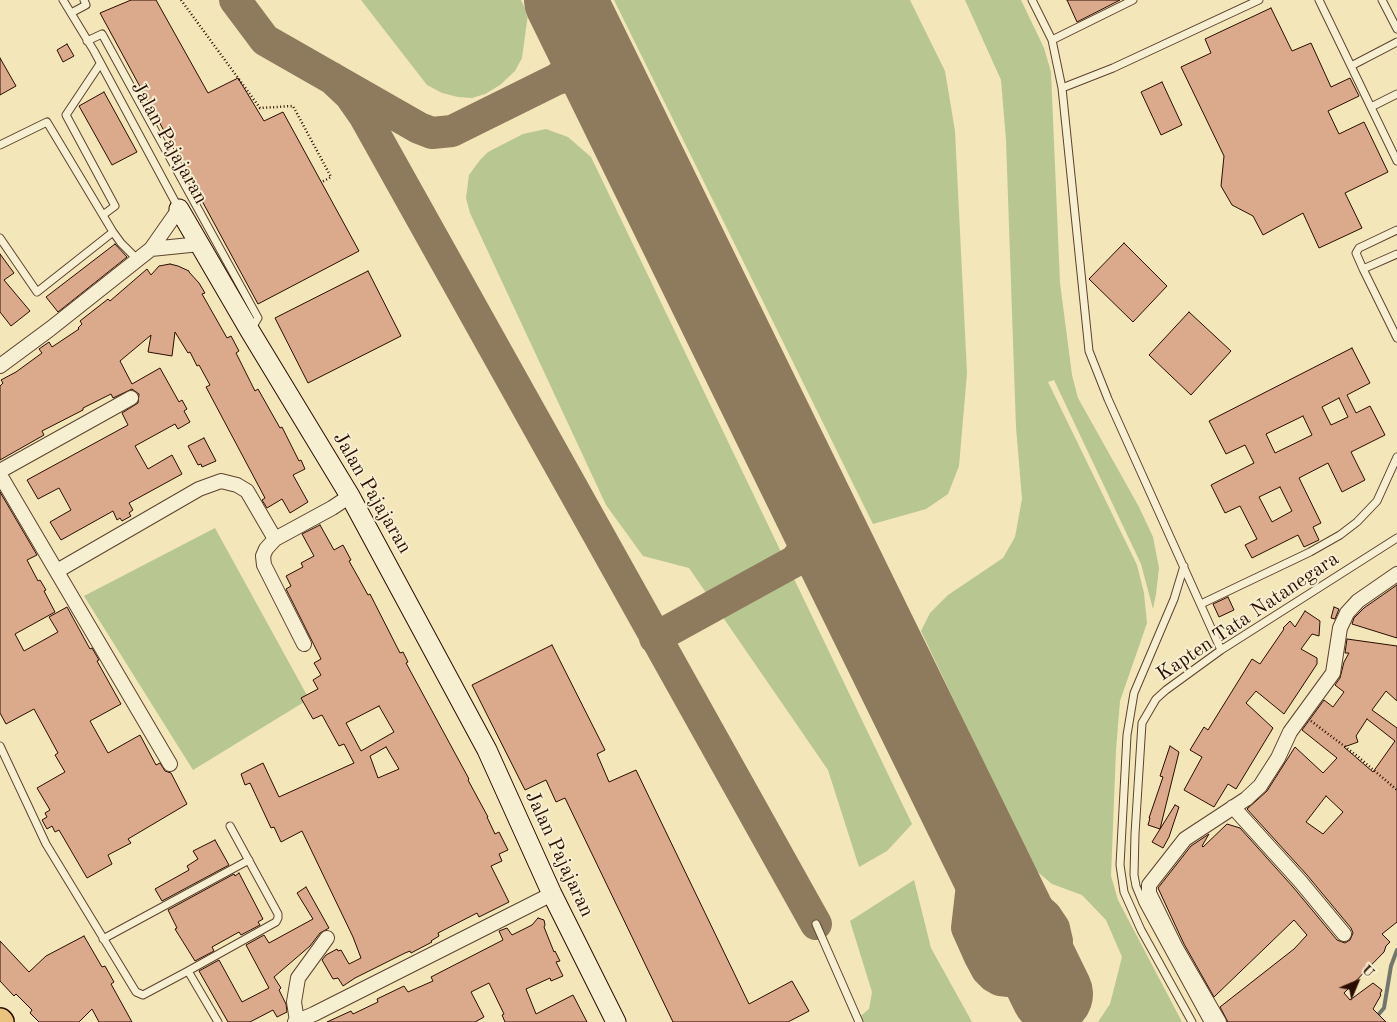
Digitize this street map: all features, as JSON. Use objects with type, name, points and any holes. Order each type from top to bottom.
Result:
[{"type":"main road","name":"Jalan Pajajaran","points":[[180,209],[250,331],[350,496],[487,750],[552,894],[616,1022]]},
{"type":"street","points":[[0,366],[151,249],[180,209]]},
{"type":"street","points":[[151,249],[200,244]]},
{"type":"street","points":[[0,471],[131,398]]},
{"type":"street","points":[[0,475],[170,764]]},
{"type":"street","points":[[57,571],[199,489],[221,481],[237,484],[247,491],[275,539]]},
{"type":"street","points":[[304,644],[264,565],[263,556],[266,548],[275,539],[350,496]]},
{"type":"street","points":[[1219,1022],[1176,948],[1149,892],[1149,884],[1168,863],[1185,839],[1246,798],[1260,786],[1278,758],[1290,732],[1332,673],[1340,628],[1347,612],[1358,600],[1397,574]]},
{"type":"street","points":[[1233,807],[1300,880],[1344,934]]},
{"type":"street","points":[[326,938],[298,978],[294,1002],[296,1021],[317,1018],[552,894]]},
{"type":"lane","name":"Jalan Pajajaran","points":[[63,0],[180,209]]},
{"type":"lane","points":[[71,13],[86,5],[84,0]]},
{"type":"lane","points":[[1032,0],[1052,40],[1062,88],[1089,351],[1108,399],[1221,650]]},
{"type":"lane","points":[[1052,40],[1134,0]]},
{"type":"lane","points":[[1062,88],[1113,68],[1259,0]]},
{"type":"lane","points":[[1320,0],[1397,161]]},
{"type":"lane","points":[[1382,0],[1397,30]]},
{"type":"lane","points":[[87,41],[102,34],[258,318],[250,331]]},
{"type":"lane","points":[[1351,66],[1397,42]]},
{"type":"lane","points":[[100,64],[66,115],[115,206],[103,216]]},
{"type":"lane","points":[[1371,107],[1397,94]]},
{"type":"lane","points":[[0,145],[47,122],[113,232],[138,260]]},
{"type":"lane","points":[[1397,230],[1360,248],[1356,253],[1397,338]]},
{"type":"lane","points":[[0,238],[36,292],[113,232]]},
{"type":"lane","points":[[1364,269],[1397,254]]},
{"type":"lane","points":[[1201,604],[1310,552],[1357,522],[1377,501],[1397,457]]},
{"type":"lane","name":"Kapten Tata Natanegara","points":[[1208,1022],[1136,886],[1134,875],[1135,834],[1142,722],[1156,699],[1221,650],[1397,538]]},
{"type":"lane","points":[[1184,566],[1174,599],[1134,694],[1127,735],[1120,865],[1124,892],[1142,930],[1192,1022]]},
{"type":"lane","points":[[0,746],[46,844],[139,995],[143,995],[276,922],[278,914],[230,826]]},
{"type":"lane","points":[[103,939],[249,860]]},
{"type":"lane","points":[[816,924],[859,1022]]},
{"type":"lane","points":[[188,971],[218,1022]]},
{"type":"path","points":[[181,0],[260,108],[294,106],[331,177],[322,182]]},
{"type":"path","points":[[1302,714],[1356,755],[1397,790]]},
{"type":"green space","points":[[361,0],[521,0],[528,14],[522,58],[515,71],[500,85],[485,94],[472,98],[442,93],[427,85]]},
{"type":"green space","points":[[614,0],[910,0],[945,71],[955,131],[967,373],[959,466],[948,494],[926,509],[873,524]]},
{"type":"green space","points":[[965,0],[1021,0],[1044,48],[1051,72],[1060,283],[1072,375],[1078,398],[1139,507],[1153,537],[1159,568],[1153,609],[1141,564],[1054,380],[1048,382],[1137,565],[1144,593],[1147,623],[1120,701],[1111,876],[1118,900],[1182,1022],[1098,1022],[1110,1004],[1122,957],[1106,920],[1082,895],[1052,884],[1034,869],[921,631],[930,613],[948,595],[1003,558],[1015,537],[1022,499],[1016,427],[1006,140],[1001,80]]},
{"type":"green space","points":[[546,129],[568,137],[591,157],[912,824],[887,851],[859,867],[828,770],[689,568],[643,556],[606,505],[470,213],[466,198],[469,175],[480,160],[488,152],[523,134]]},
{"type":"green space","points":[[215,528],[309,699],[193,770],[84,596]]},
{"type":"green space","points":[[914,880],[931,948],[972,1022],[857,1022],[857,1019],[869,1009],[872,992],[850,921]]},
{"type":"building","points":[[131,0],[156,0],[208,93],[238,78],[264,121],[283,112],[359,251],[258,304],[100,13]]},
{"type":"building","points":[[1067,0],[1120,0],[1077,22]]},
{"type":"building","points":[[1271,8],[1292,51],[1311,43],[1331,87],[1350,78],[1359,96],[1328,111],[1339,134],[1364,122],[1388,172],[1345,193],[1362,228],[1319,248],[1303,213],[1263,235],[1253,216],[1232,205],[1221,186],[1224,156],[1181,67],[1211,53],[1205,39]]},
{"type":"building","points":[[67,44],[74,56],[63,62],[57,50]]},
{"type":"building","points":[[0,58],[16,86],[0,95]]},
{"type":"building","points":[[1162,82],[1182,125],[1161,135],[1141,92]]},
{"type":"building","points":[[104,92],[137,152],[112,165],[79,106]]},
{"type":"building","points":[[1124,243],[1167,286],[1133,322],[1089,279]]},
{"type":"building","points":[[115,244],[127,257],[58,312],[46,297]]},
{"type":"building","points":[[0,254],[14,273],[4,280],[30,311],[11,326],[0,312]]},
{"type":"building","points":[[170,264],[189,271],[205,293],[202,294],[227,338],[231,336],[239,351],[236,353],[255,391],[258,389],[280,428],[282,427],[299,461],[301,460],[305,469],[293,475],[308,502],[290,513],[282,499],[267,508],[262,500],[265,498],[206,387],[210,385],[199,365],[197,366],[190,352],[188,353],[175,332],[172,356],[148,352],[151,335],[120,361],[132,384],[160,368],[179,402],[182,400],[187,409],[184,411],[190,422],[178,429],[175,424],[135,446],[148,469],[172,455],[182,474],[129,503],[133,510],[129,513],[131,516],[122,521],[120,518],[117,520],[113,511],[61,540],[50,522],[71,510],[59,488],[38,499],[27,480],[128,425],[122,413],[138,403],[139,394],[132,389],[113,398],[111,394],[42,431],[44,435],[0,460],[0,386],[3,383],[1,380],[16,372],[42,353],[39,349],[49,342],[52,347],[79,329],[82,324],[80,321],[108,299],[110,301],[147,269],[151,275],[159,266]]},
{"type":"building","points":[[368,271],[401,336],[308,383],[275,318]]},
{"type":"building","points":[[1189,312],[1231,351],[1191,395],[1149,355]]},
{"type":"building","points":[[1352,348],[1370,383],[1347,395],[1356,413],[1370,406],[1385,435],[1351,452],[1365,480],[1342,492],[1328,463],[1299,478],[1321,523],[1313,527],[1319,540],[1304,547],[1298,535],[1252,558],[1245,545],[1257,539],[1240,506],[1225,513],[1211,485],[1254,463],[1245,445],[1226,454],[1209,421]],"holes":[[[1339,398],[1348,417],[1331,425],[1322,407]],[[1303,416],[1312,435],[1275,453],[1266,434]],[[1280,487],[1292,511],[1272,522],[1259,497]]]},
{"type":"building","points":[[204,438],[216,461],[202,467],[201,464],[198,465],[188,446]]},
{"type":"building","points":[[0,492],[37,555],[27,560],[38,581],[40,580],[46,590],[44,591],[55,612],[15,634],[24,651],[58,632],[49,617],[67,607],[90,649],[92,648],[99,660],[97,661],[121,704],[90,721],[108,753],[140,735],[156,765],[160,763],[165,771],[171,773],[187,804],[128,839],[131,843],[108,855],[112,864],[87,878],[59,830],[55,832],[52,826],[47,829],[42,820],[47,817],[45,813],[50,810],[37,788],[65,772],[55,755],[58,753],[34,709],[6,724],[0,713]]},
{"type":"building","points":[[320,525],[334,550],[343,545],[351,560],[349,561],[368,595],[370,594],[400,653],[403,652],[408,662],[406,663],[469,779],[495,834],[499,832],[508,850],[499,854],[502,861],[491,866],[509,902],[479,917],[477,913],[438,933],[439,936],[432,942],[411,953],[410,951],[405,953],[343,986],[338,978],[333,979],[322,960],[326,955],[337,949],[338,951],[341,950],[349,964],[361,958],[353,937],[302,831],[281,842],[274,827],[271,828],[250,783],[245,785],[241,774],[263,763],[279,797],[354,763],[344,744],[339,746],[322,715],[313,719],[301,698],[318,689],[313,680],[321,675],[314,663],[321,659],[286,589],[291,586],[286,576],[303,567],[301,563],[314,556],[302,534]],"holes":[[[379,706],[394,732],[361,751],[346,723]],[[386,747],[399,769],[378,778],[370,756]]]},
{"type":"building","points":[[1397,585],[1397,638],[1352,624],[1354,618],[1364,608]]},
{"type":"building","points":[[1228,597],[1234,610],[1219,617],[1213,604]]},
{"type":"building","points":[[1334,607],[1339,609],[1335,619],[1331,618]]},
{"type":"building","points":[[1305,611],[1320,621],[1319,636],[1312,634],[1301,649],[1317,658],[1317,664],[1284,714],[1256,691],[1246,703],[1273,728],[1236,789],[1228,784],[1214,807],[1184,790],[1202,757],[1190,750],[1204,727],[1208,730],[1252,659],[1260,664],[1283,628],[1290,621],[1295,627]]},
{"type":"building","points":[[1347,639],[1397,646],[1397,701],[1386,691],[1372,710],[1397,728],[1397,922],[1382,934],[1390,942],[1384,952],[1344,993],[1350,1000],[1373,983],[1382,990],[1373,1009],[1386,1022],[1228,1022],[1220,1007],[1294,949],[1307,935],[1294,920],[1214,997],[1184,944],[1158,888],[1191,846],[1209,834],[1203,847],[1227,824],[1240,828],[1337,940],[1345,943],[1350,940],[1353,933],[1351,928],[1307,875],[1247,809],[1267,791],[1295,747],[1323,773],[1337,758],[1302,730],[1324,700],[1333,707],[1344,692],[1335,685],[1340,678],[1344,662],[1349,653],[1345,653]],"holes":[[[1367,719],[1395,741],[1373,772],[1344,747],[1358,742],[1356,736]],[[1326,796],[1343,812],[1323,834],[1306,822]]]},
{"type":"building","points":[[552,645],[605,750],[597,754],[609,782],[636,770],[749,1004],[792,981],[809,1011],[788,1022],[673,1022],[565,798],[556,802],[546,780],[525,790],[472,685]]},
{"type":"building","points":[[1170,746],[1179,752],[1160,829],[1148,825],[1163,777],[1160,776]]},
{"type":"building","points":[[1175,805],[1179,807],[1169,837],[1163,848],[1152,842]]},
{"type":"building","points":[[215,840],[229,865],[162,901],[155,889],[189,870],[187,866],[198,859],[193,851]]},
{"type":"building","points":[[239,873],[263,919],[258,922],[260,925],[241,935],[239,932],[212,947],[214,951],[195,961],[175,929],[177,928],[168,910]]},
{"type":"building","points":[[306,887],[329,928],[320,933],[310,946],[274,977],[281,988],[279,990],[286,1004],[287,1012],[277,1017],[273,1010],[250,1022],[228,1022],[199,971],[219,960],[242,1002],[269,988],[246,945],[264,935],[269,943],[313,919],[297,893]]},
{"type":"building","points":[[538,918],[544,920],[544,927],[554,952],[560,961],[556,962],[563,976],[551,981],[550,978],[526,989],[536,1014],[573,995],[587,1022],[505,1022],[502,1015],[504,1014],[489,983],[471,992],[484,1017],[475,1022],[327,1022],[351,1011],[353,1014],[378,1002],[377,999],[404,986],[408,992],[433,981],[431,977],[503,940],[499,931],[507,928],[512,935],[532,925]]},
{"type":"building","points":[[84,936],[102,967],[105,966],[114,982],[111,984],[132,1022],[99,1022],[92,1009],[79,1022],[39,1022],[30,1013],[32,1010],[16,994],[14,996],[0,981],[0,941],[29,972],[46,956]]},
{"type":"waterway","points":[[1372,1022],[1384,1008],[1391,966],[1397,950]]},
{"type":"taxiway","points":[[235,0],[265,40],[419,128],[432,133],[452,131],[557,79],[568,76],[580,76],[598,84],[607,91],[617,107]]},
{"type":"taxiway","points":[[557,79],[574,62],[578,52],[580,40],[576,22]]},
{"type":"taxiway","points":[[332,78],[350,95],[364,115],[816,924]]},
{"type":"taxiway","points":[[655,638],[795,561],[809,543],[812,530],[812,504]]},
{"type":"taxiway","points":[[795,561],[808,553],[817,551],[825,554],[847,576]]},
{"type":"taxiway","points":[[973,832],[1001,882],[1011,892],[1037,908],[1046,916],[1054,928],[1057,941],[1055,950],[1041,971],[1028,978],[1009,981],[1000,980],[993,976],[987,970],[967,928],[977,842]]},
{"type":"runway","points":[[565,0],[1052,994]]}]
